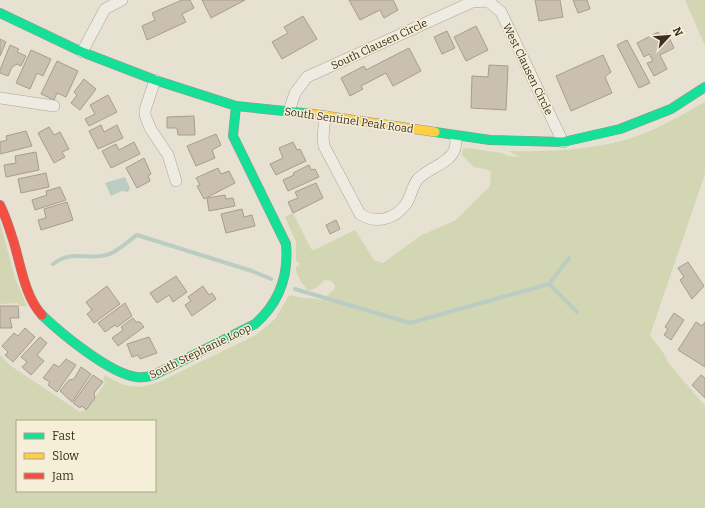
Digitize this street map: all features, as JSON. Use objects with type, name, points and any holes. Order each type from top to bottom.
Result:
[{"type":"street","points":[[82,52],[105,9],[122,0]]},
{"type":"street","name":"South Clausen Circle","points":[[289,111],[294,93],[307,77],[472,2],[488,1]]},
{"type":"street","name":"West Clausen Circle","points":[[488,1],[501,12],[563,142]]},
{"type":"street","name":"South Sentinel Peak Road","points":[[0,12],[82,52],[155,80],[236,106],[289,111],[490,140],[563,142],[620,130],[671,109],[705,88]]},
{"type":"street","points":[[155,80],[145,110],[145,115],[150,128],[168,155],[176,180]]},
{"type":"street","points":[[0,98],[54,106]]},
{"type":"street","name":"South Stephanie Loop","points":[[0,205],[8,221],[26,284],[36,308],[45,318],[61,332],[119,372],[132,377],[143,378],[154,375],[255,324],[263,318],[275,301],[285,277],[288,255],[286,244],[233,136],[236,106]]},
{"type":"street","points":[[325,116],[323,138],[328,153],[360,214],[368,219],[377,221],[388,218],[406,204],[416,180],[427,170],[448,158],[455,150],[456,136]]},
{"type":"green space","points":[[685,0],[705,0],[705,46]]},
{"type":"green space","points":[[705,102],[705,174],[650,335],[667,358],[666,360],[705,406],[705,508],[0,508],[0,355],[11,366],[80,412],[86,410],[105,383],[103,379],[105,375],[125,385],[137,387],[151,385],[256,335],[275,319],[288,297],[292,295],[321,300],[334,290],[335,285],[331,281],[325,280],[316,288],[308,291],[299,279],[296,269],[296,266],[299,266],[299,262],[296,262],[296,242],[285,217],[293,213],[311,249],[314,250],[355,230],[374,260],[383,263],[420,236],[456,220],[490,186],[491,172],[474,167],[462,155],[463,149],[467,148],[520,157],[510,151],[554,151],[596,146],[635,137],[666,123]]},
{"type":"green space","points":[[0,222],[15,278],[27,306],[18,306],[18,303],[0,304]]},
{"type":"shaded area","points":[[125,177],[130,188],[128,192],[122,191],[111,196],[105,183]]},
{"type":"building","points":[[182,0],[190,0],[194,8],[182,14],[186,22],[147,40],[142,26],[155,20],[152,13]]},
{"type":"building","points":[[202,0],[245,0],[211,18]]},
{"type":"building","points":[[349,0],[393,0],[398,10],[384,18],[380,10],[360,20]]},
{"type":"building","points":[[535,0],[560,0],[563,17],[539,21]]},
{"type":"building","points":[[573,0],[587,0],[590,9],[578,13]]},
{"type":"building","points":[[303,16],[317,39],[282,59],[272,42],[288,33],[284,27]]},
{"type":"building","points":[[476,26],[488,50],[466,61],[454,37]]},
{"type":"building","points":[[447,31],[455,48],[442,54],[434,37]]},
{"type":"building","points":[[658,32],[661,37],[667,33],[674,48],[660,55],[667,69],[654,76],[647,63],[653,61],[649,54],[644,57],[637,43]]},
{"type":"building","points":[[0,39],[6,42],[0,56]]},
{"type":"building","points":[[627,40],[650,83],[639,88],[617,45]]},
{"type":"building","points":[[10,45],[19,49],[17,52],[26,56],[21,66],[17,64],[12,67],[8,76],[0,73],[0,70]]},
{"type":"building","points":[[409,48],[421,71],[393,86],[386,73],[361,86],[363,89],[350,96],[341,78],[364,66],[366,70]]},
{"type":"building","points":[[31,50],[51,59],[43,76],[37,73],[30,89],[16,83]]},
{"type":"building","points":[[603,55],[611,72],[605,77],[612,93],[571,111],[556,76]]},
{"type":"building","points":[[57,61],[78,71],[66,97],[57,93],[54,100],[41,94]]},
{"type":"building","points":[[489,65],[508,66],[506,110],[471,108],[472,76],[488,77]]},
{"type":"building","points":[[84,79],[96,89],[80,110],[71,103],[77,95],[74,92]]},
{"type":"building","points":[[108,95],[117,112],[89,126],[85,119],[95,114],[90,105]]},
{"type":"building","points":[[194,116],[195,135],[178,135],[177,128],[167,128],[167,117]]},
{"type":"building","points":[[101,125],[104,132],[117,125],[123,138],[98,149],[89,131]]},
{"type":"building","points":[[49,127],[54,135],[60,132],[69,149],[62,152],[65,157],[54,163],[38,133]]},
{"type":"building","points":[[26,131],[32,146],[0,154],[0,142],[7,140],[6,136]]},
{"type":"building","points":[[216,134],[221,145],[212,150],[215,158],[196,166],[187,146]]},
{"type":"building","points":[[134,142],[140,154],[111,168],[102,151],[116,144],[119,150]]},
{"type":"building","points":[[293,142],[297,150],[300,149],[306,161],[276,175],[270,164],[283,158],[279,148]]},
{"type":"building","points":[[36,152],[39,170],[6,177],[4,165],[16,163],[15,156]]},
{"type":"building","points":[[144,158],[151,174],[148,176],[150,181],[137,188],[126,168]]},
{"type":"building","points":[[309,165],[311,170],[315,169],[319,177],[288,191],[283,180]]},
{"type":"building","points":[[218,168],[221,174],[229,171],[235,183],[204,199],[197,186],[200,185],[196,178]]},
{"type":"building","points":[[46,173],[49,187],[21,193],[18,179]]},
{"type":"building","points":[[316,183],[323,198],[293,213],[288,202],[298,198],[295,192]]},
{"type":"building","points":[[60,187],[66,200],[35,210],[32,200],[47,195],[46,191]]},
{"type":"building","points":[[225,195],[226,199],[233,198],[235,206],[209,211],[207,198]]},
{"type":"building","points":[[67,202],[73,220],[41,230],[38,220],[46,218],[44,209]]},
{"type":"building","points":[[242,209],[244,217],[252,215],[255,226],[226,233],[221,214]]},
{"type":"building","points":[[336,220],[340,229],[330,234],[326,225]]},
{"type":"building","points":[[688,262],[704,286],[692,299],[680,280],[684,277],[678,268]]},
{"type":"building","points":[[176,276],[187,292],[173,302],[169,295],[157,303],[150,293]]},
{"type":"building","points":[[107,286],[120,304],[94,323],[87,314],[92,310],[86,302]]},
{"type":"building","points":[[203,286],[209,295],[212,293],[216,299],[192,316],[185,305],[191,301],[188,297]]},
{"type":"building","points":[[125,303],[132,316],[117,327],[115,325],[105,332],[98,323]]},
{"type":"building","points":[[0,306],[18,306],[19,318],[10,318],[12,328],[0,328]]},
{"type":"building","points":[[674,313],[684,320],[671,340],[664,335],[668,329],[665,327]]},
{"type":"building","points":[[133,318],[136,322],[140,322],[144,327],[118,346],[112,338],[123,330],[121,327]]},
{"type":"building","points":[[696,322],[702,326],[705,322],[705,367],[678,350]]},
{"type":"building","points":[[25,328],[35,337],[13,362],[5,355],[8,352],[2,346],[14,333],[18,336]]},
{"type":"building","points":[[40,337],[47,343],[37,355],[44,361],[31,375],[22,367],[27,362],[21,357]]},
{"type":"building","points":[[149,337],[157,353],[140,359],[138,355],[132,357],[127,344]]},
{"type":"building","points":[[66,359],[76,365],[57,392],[48,385],[50,382],[43,378],[54,364],[59,367]]},
{"type":"building","points":[[81,367],[91,374],[72,402],[60,391],[69,380],[74,379]]},
{"type":"building","points":[[93,375],[103,382],[94,393],[95,398],[86,410],[82,406],[80,408],[73,403]]},
{"type":"building","points":[[701,375],[705,378],[705,398],[692,385]]},
{"type":"waterway","points":[[53,264],[68,257],[95,257],[113,253],[137,235],[252,271],[271,279]]},
{"type":"waterway","points":[[295,289],[410,323],[549,284],[569,258]]},
{"type":"waterway","points":[[549,284],[577,312]]},
{"type":"traffic: fast","points":[[0,13],[82,52],[155,80],[236,106],[313,114]]},
{"type":"traffic: fast","points":[[435,132],[490,140],[563,142],[620,129],[671,109],[705,87]]},
{"type":"traffic: fast","points":[[42,315],[86,352],[113,368],[125,374],[136,377],[147,377],[154,375],[255,324],[263,316],[276,298],[281,288],[286,267],[286,244],[233,136],[236,106]]},
{"type":"traffic: slow","points":[[313,114],[435,132]]},
{"type":"traffic: jam","points":[[0,205],[11,233],[24,281],[31,299],[42,315]]}]
